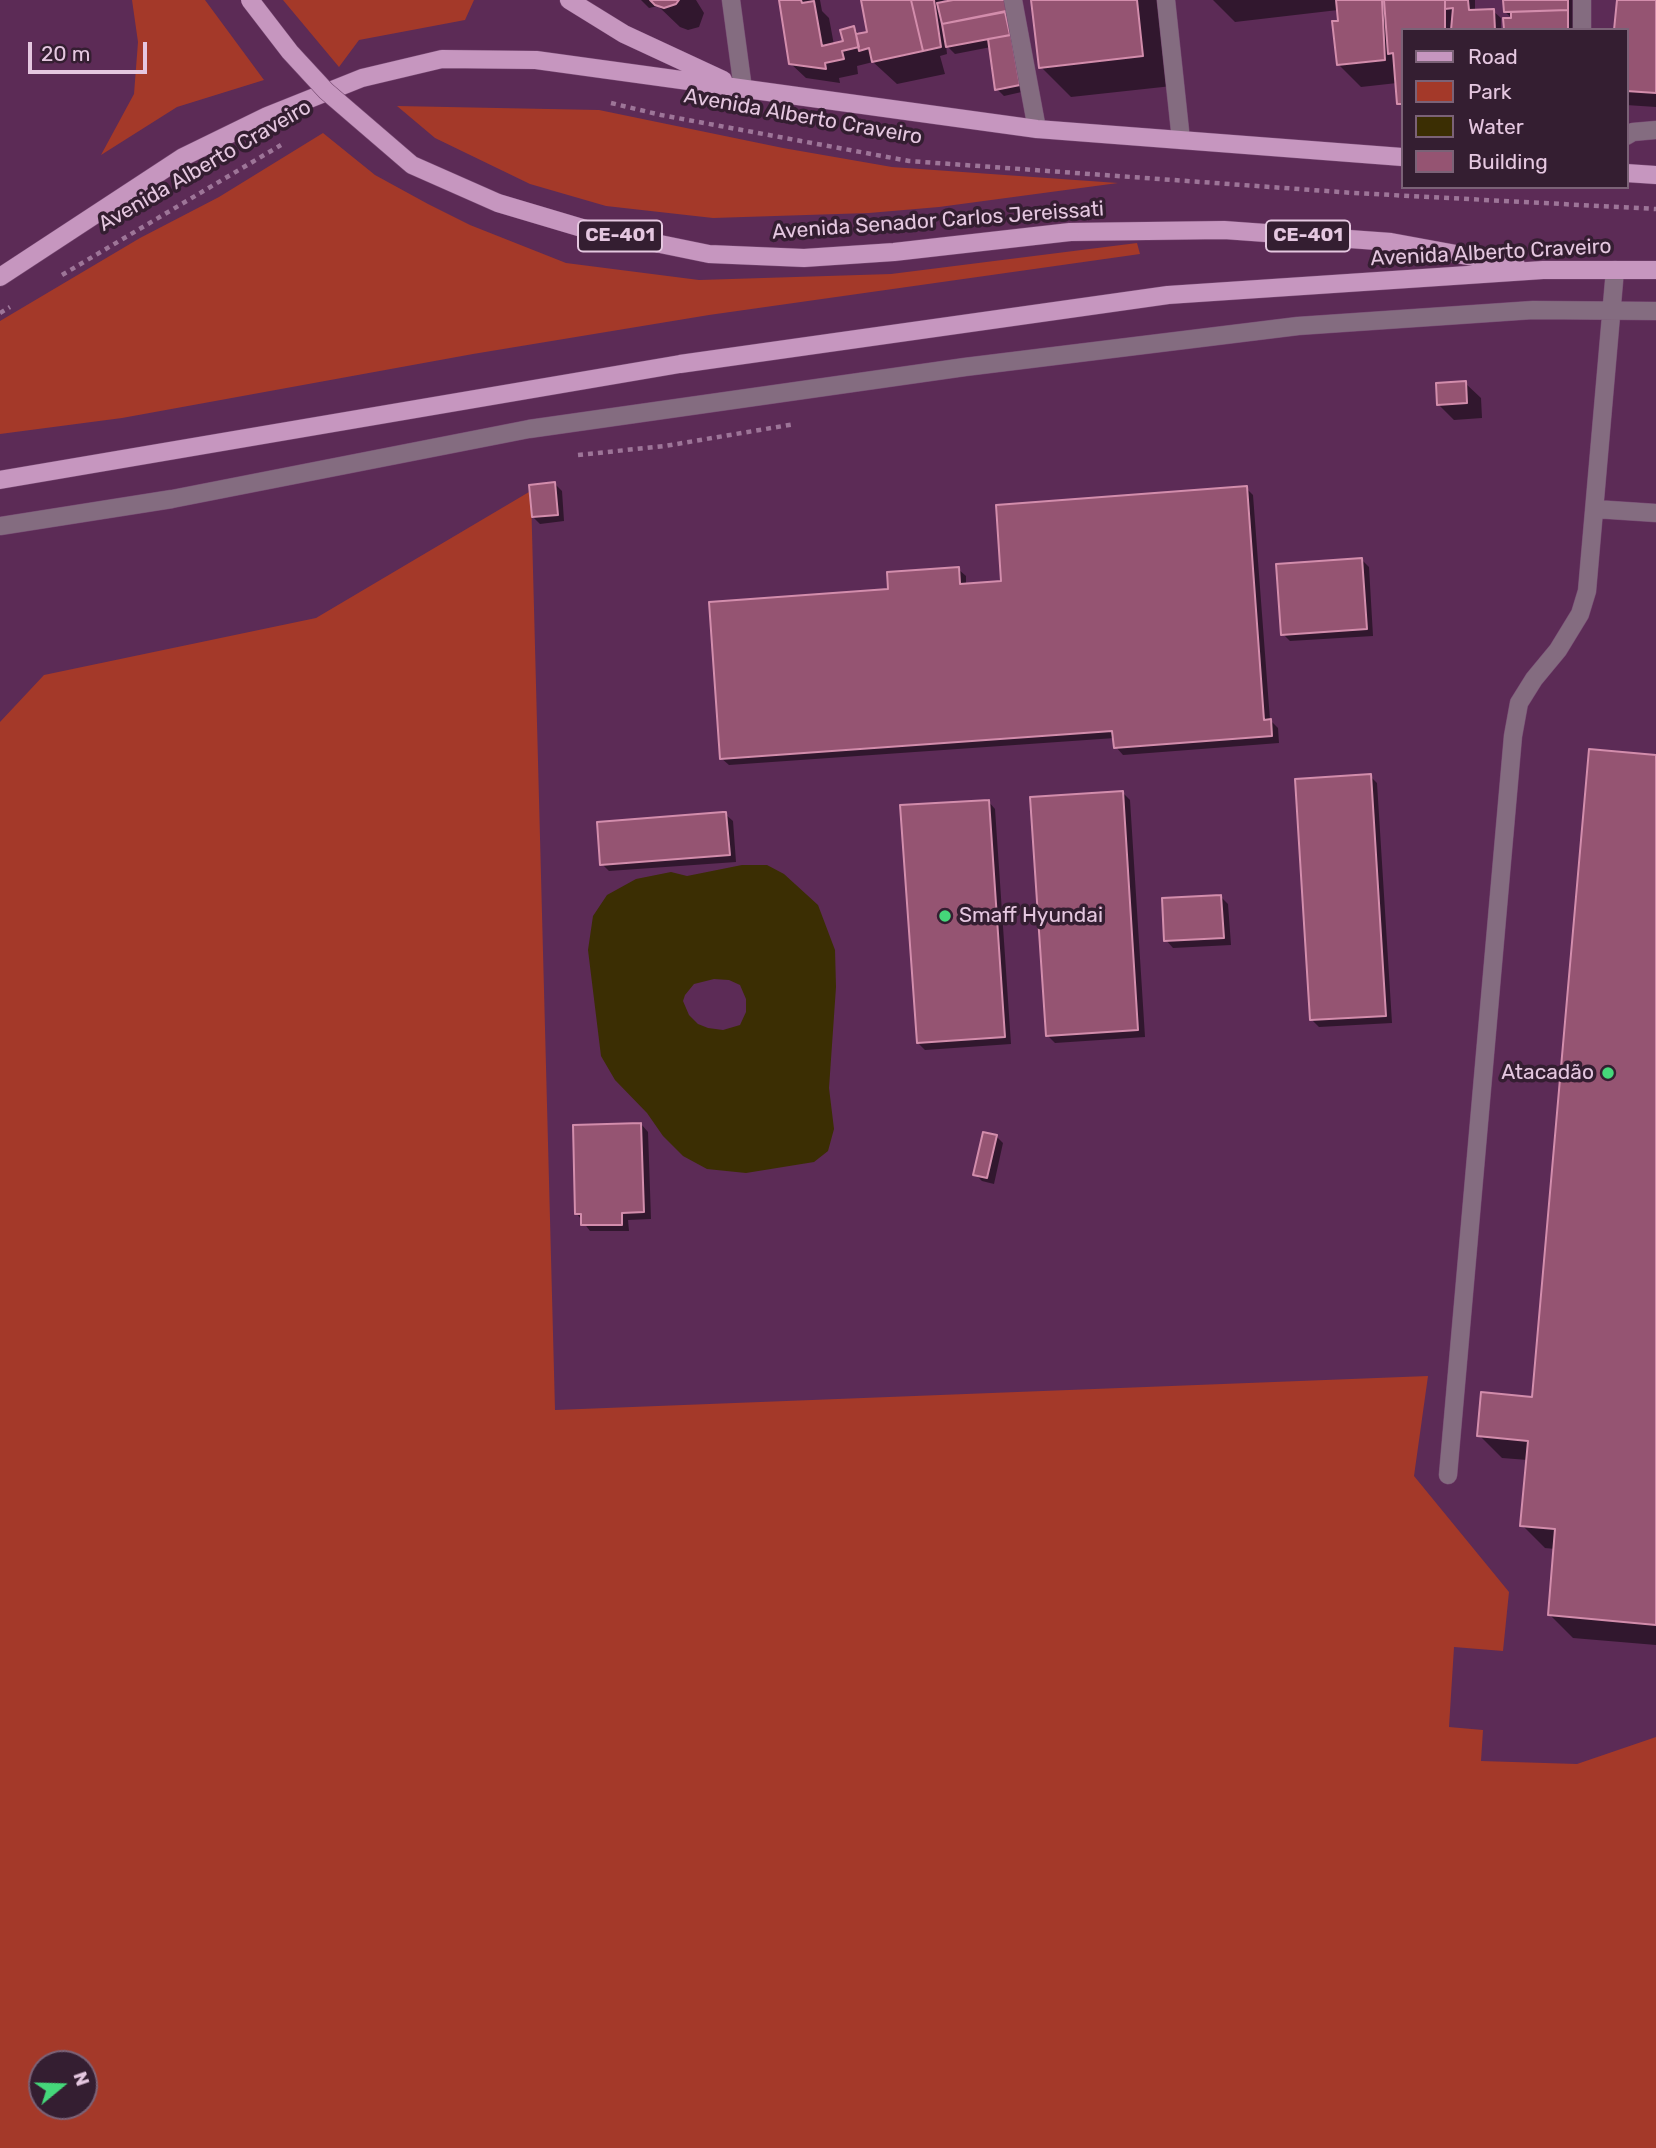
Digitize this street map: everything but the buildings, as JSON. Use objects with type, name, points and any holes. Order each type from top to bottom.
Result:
[{"type":"main road","name":"Avenida Senador Carlos Jereissati","points":[[250,0],[290,52],[326,91],[411,165],[498,203],[582,228],[709,254],[804,258],[894,252],[1070,232],[1224,230],[1391,243],[1543,270]]},
{"type":"main road","points":[[569,0],[624,34],[743,89]]},
{"type":"main road","name":"Avenida Alberto Craveiro","points":[[0,277],[183,157],[293,105],[362,78],[442,59],[537,60],[1037,129],[1400,157]]},
{"type":"main road","points":[[1628,173],[1656,175]]},
{"type":"main road","name":"Avenida Alberto Craveiro","points":[[0,480],[680,364],[1140,298],[1543,270],[1656,271]]},
{"type":"street","points":[[731,0],[743,89]]},
{"type":"street","points":[[1013,0],[1037,129]]},
{"type":"street","points":[[1167,0],[1181,140]]},
{"type":"street","points":[[1582,0],[1582,28]]},
{"type":"street","points":[[1628,135],[1656,130]]},
{"type":"street","points":[[1448,1475],[1513,736],[1519,703],[1534,679],[1558,650],[1580,614],[1587,591],[1615,270]]},
{"type":"street","points":[[0,526],[172,499],[529,429],[965,367],[1298,326],[1533,310],[1656,311]]},
{"type":"street","points":[[1595,509],[1656,513]]},
{"type":"path","name":"Avenida Alberto Craveiro","points":[[601,101],[661,115],[909,161],[1354,193],[1656,209]]},
{"type":"path","name":"Avenida Alberto Craveiro","points":[[55,279],[283,144]]},
{"type":"path","points":[[0,313],[11,306]]},
{"type":"path","points":[[571,456],[665,446],[801,423]]},
{"type":"green space","points":[[132,0],[205,0],[264,80],[177,107],[101,155],[134,94],[138,42]]},
{"type":"green space","points":[[283,0],[474,0],[465,20],[359,40],[339,67]]},
{"type":"green space","points":[[397,106],[599,110],[783,148],[892,167],[1118,183],[939,207],[869,213],[713,218],[606,206],[530,184],[435,138]]},
{"type":"green space","points":[[323,133],[375,175],[428,204],[470,225],[566,263],[699,280],[891,274],[1137,243],[1140,254],[709,315],[473,354],[122,418],[0,434],[0,321],[140,238],[219,197]]},
{"type":"green space","points":[[529,492],[555,1410],[1428,1376],[1414,1476],[1509,1592],[1503,1651],[1454,1647],[1449,1727],[1483,1730],[1481,1761],[1577,1764],[1656,1737],[1656,2148],[0,2148],[0,722],[44,675],[316,618]]},
{"type":"water","points":[[742,865],[767,865],[784,874],[818,905],[835,950],[836,987],[829,1088],[834,1129],[828,1151],[814,1162],[746,1173],[707,1169],[683,1156],[663,1136],[647,1113],[615,1080],[601,1056],[588,950],[593,916],[607,895],[636,879],[671,872],[687,876]],"holes":[[[714,979],[729,980],[740,985],[746,999],[746,1012],[740,1025],[723,1030],[698,1024],[689,1015],[683,1001],[685,995],[694,984]]]},
{"type":"place","name":"Smaff Hyundai","points":[[945,916]]},
{"type":"place","name":"Atacadão","points":[[1608,1073]]}]
